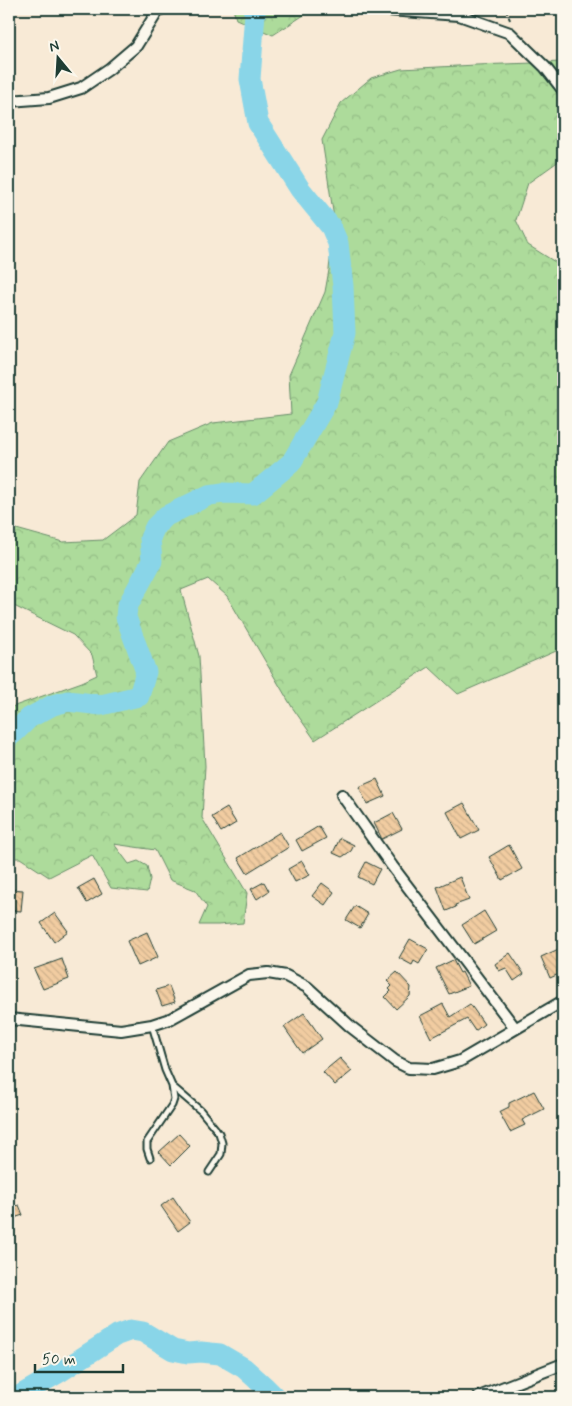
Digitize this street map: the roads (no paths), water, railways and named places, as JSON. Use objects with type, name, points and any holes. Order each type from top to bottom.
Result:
[{"type":"street","points":[[9,101],[49,98],[81,88],[109,69],[136,46],[159,9]]},
{"type":"street","points":[[374,9],[459,15],[510,33],[545,67],[563,90]]},
{"type":"street","points":[[342,795],[392,866],[515,1028]]},
{"type":"street","points":[[9,1018],[121,1030],[152,1025],[170,1018],[249,975],[268,973],[286,976],[307,987],[351,1028],[395,1061],[409,1068],[433,1069],[460,1061],[563,1001]]},
{"type":"street","points":[[479,1397],[563,1364]]},
{"type":"lane","points":[[150,1158],[146,1150],[147,1142],[174,1099],[172,1086],[165,1070],[152,1025]]},
{"type":"lane","points":[[172,1086],[201,1111],[219,1132],[222,1143],[221,1154],[210,1172]]},
{"type":"waterway","points":[[9,737],[29,718],[53,705],[68,701],[101,705],[139,696],[146,672],[126,617],[127,607],[152,561],[150,538],[155,527],[166,516],[209,495],[223,493],[253,494],[291,463],[327,402],[345,333],[343,286],[338,243],[331,227],[300,189],[258,123],[250,79],[255,13],[253,9]]},
{"type":"waterway","points":[[17,1397],[117,1335],[131,1330],[143,1332],[173,1350],[188,1353],[220,1354],[244,1368],[275,1397]]}]
